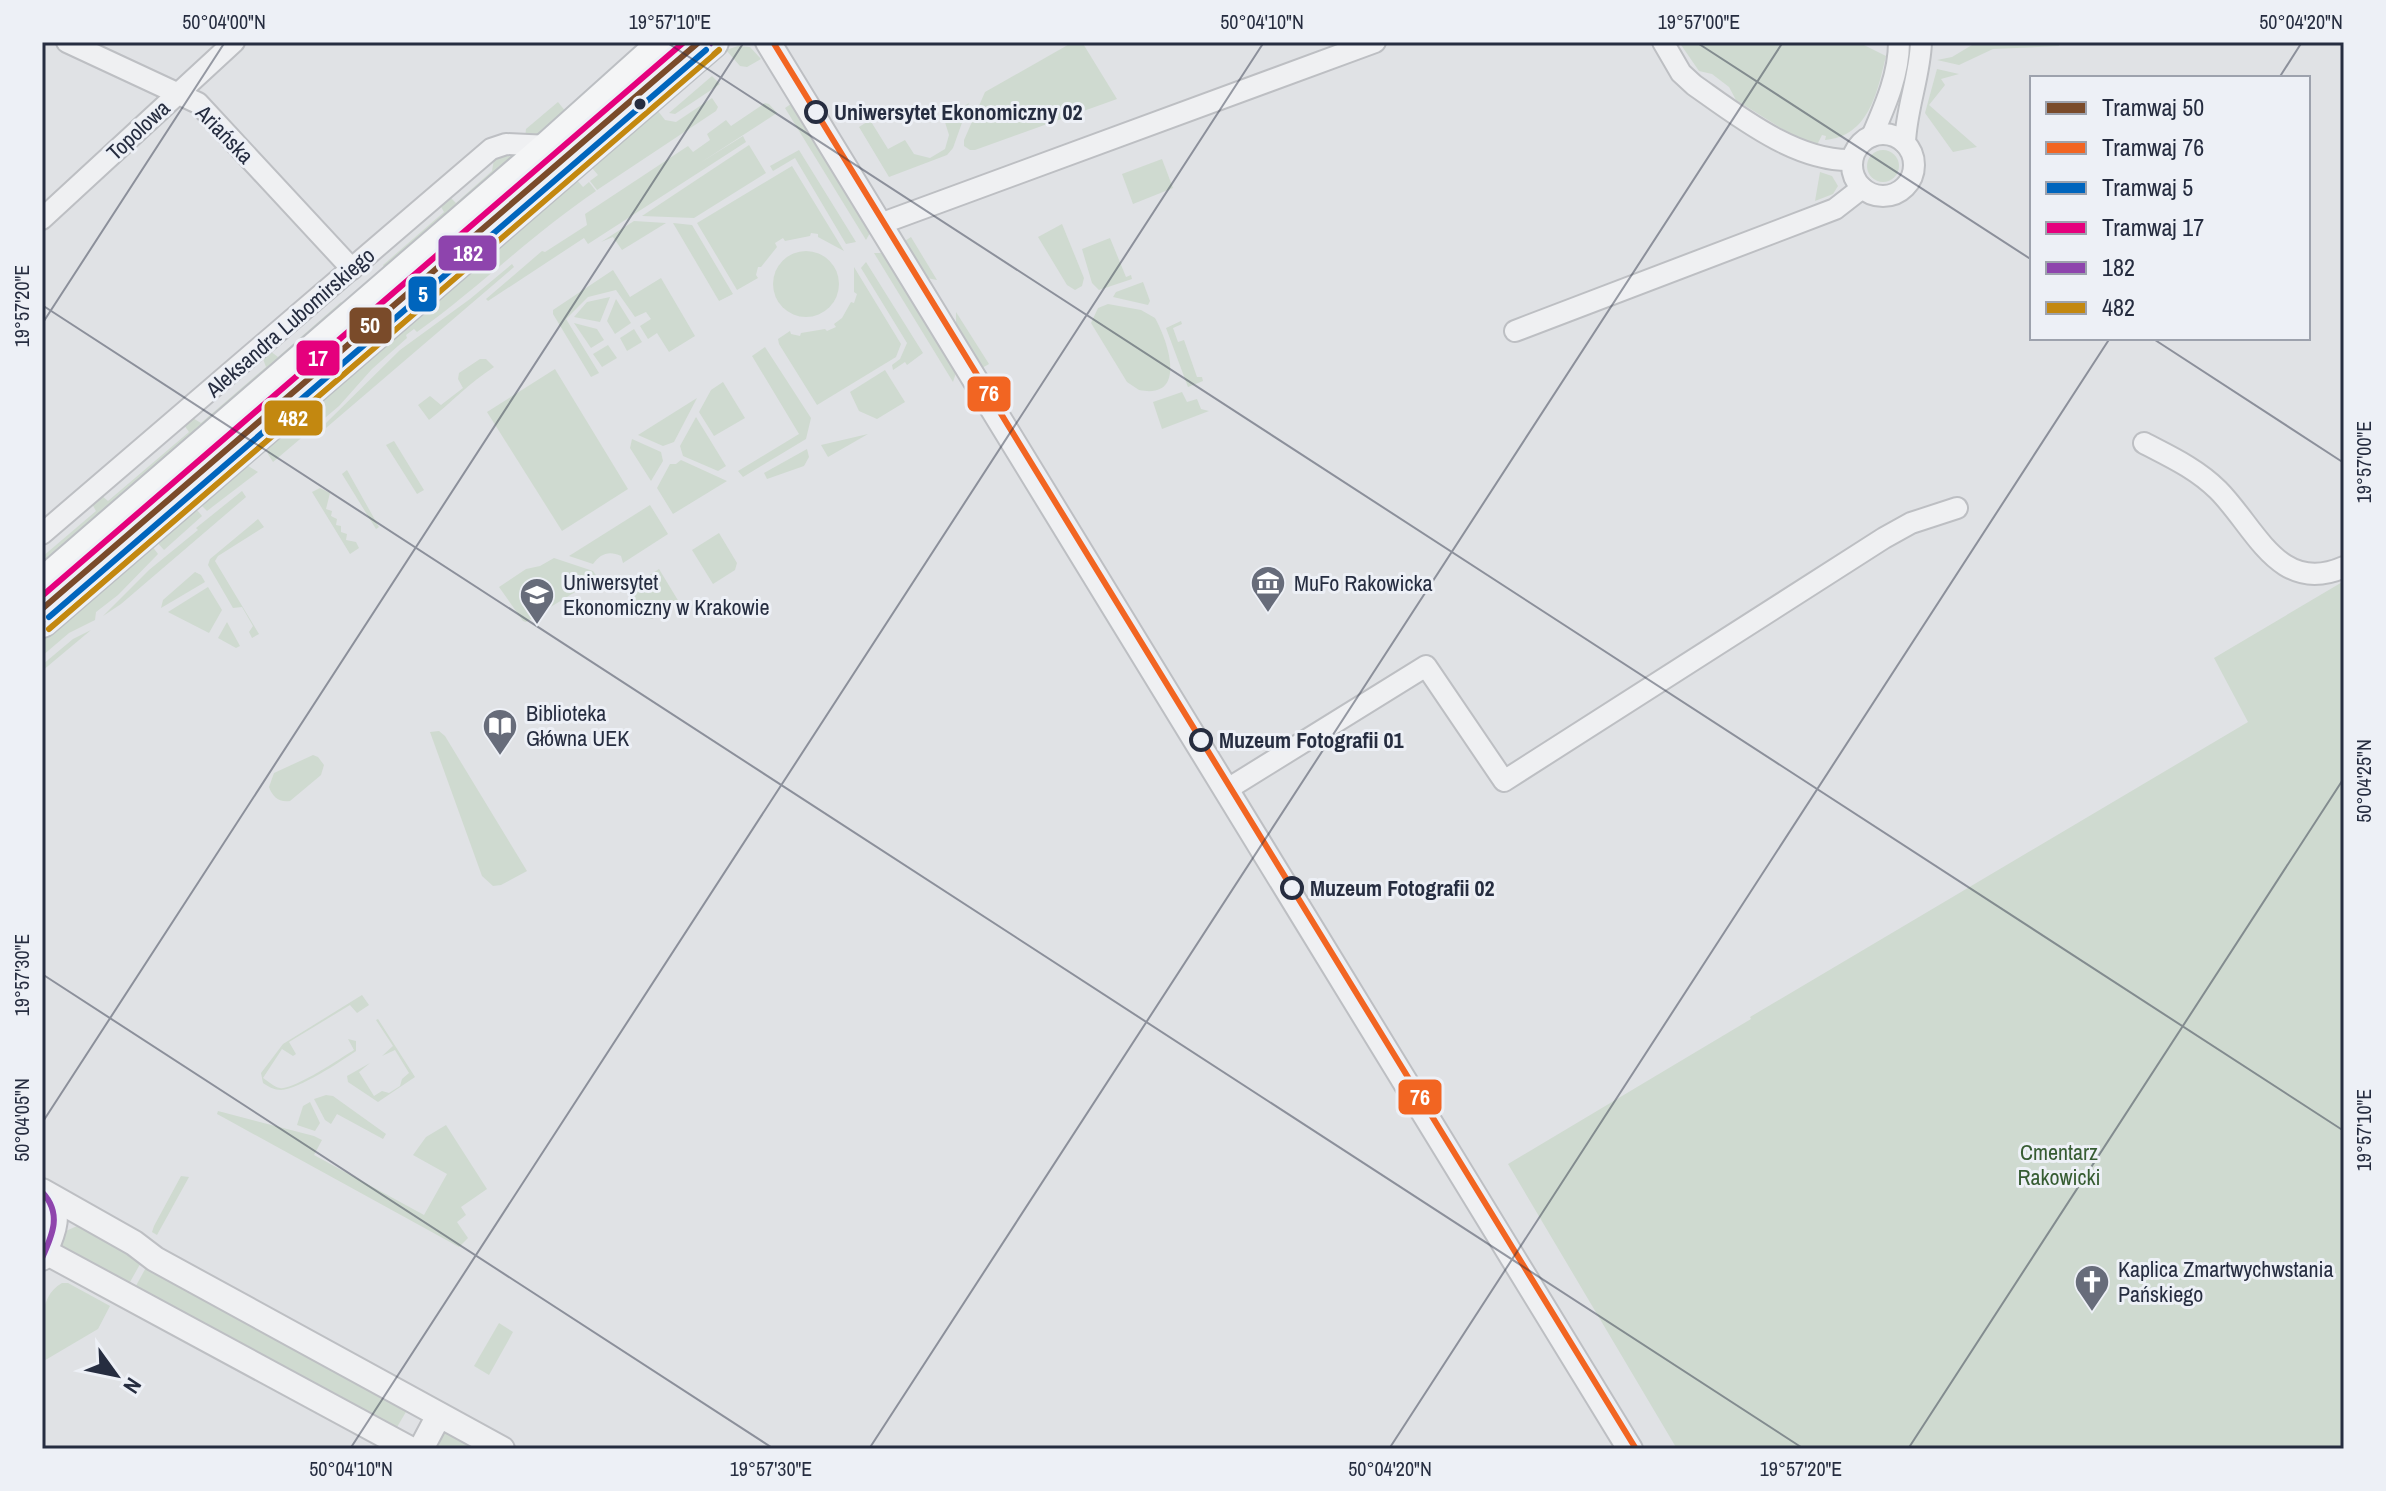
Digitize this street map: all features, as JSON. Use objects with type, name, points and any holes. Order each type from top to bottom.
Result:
[{"type":"main road","name":"Aleksandra Lubomirskiego","points":[[42,585],[666,42]]},
{"type":"main road","points":[[42,621],[712,42]]},
{"type":"street","name":"Ariańska","points":[[67,42],[198,103],[352,269]]},
{"type":"street","name":"Topolowa","points":[[42,219],[234,42]]},
{"type":"street","points":[[768,42],[1630,1449]]},
{"type":"street","points":[[880,224],[1375,42]]},
{"type":"street","points":[[1663,42],[1676,66],[1694,85],[1790,146],[1820,158],[1852,160]]},
{"type":"street","points":[[1872,136],[1888,98],[1898,63],[1899,42]]},
{"type":"street","points":[[1905,143],[1906,121],[1919,66],[1921,42]]},
{"type":"street","points":[[1889,135],[1910,149],[1913,173],[1905,187],[1891,195],[1875,196],[1862,188],[1853,175],[1852,160],[1859,145],[1872,136],[1889,135]]},
{"type":"street","name":"Aleksandra Lubomirskiego","points":[[42,534],[491,149],[506,144],[550,146]]},
{"type":"street","points":[[1515,331],[1835,209],[1862,188]]},
{"type":"street","points":[[2144,443],[2205,478],[2285,566],[2310,575],[2323,575],[2344,567]]},
{"type":"street","points":[[1226,790],[1426,666],[1504,781],[1884,538],[1911,523],[1957,508]]},
{"type":"street","points":[[42,1192],[55,1210],[54,1228],[43,1253],[410,1449]]},
{"type":"street","points":[[42,1192],[134,1243],[155,1259],[502,1449]]},
{"type":"street","points":[[421,1449],[439,1415]]},
{"type":"green space","points":[[1073,42],[1082,42],[1117,99],[975,150],[964,146],[985,92]]},
{"type":"green space","points":[[1679,42],[1858,42],[1886,56],[1874,98],[1861,121],[1840,137],[1825,140],[1826,136],[1822,135],[1817,145],[1795,137],[1736,100],[1729,87],[1712,74],[1699,71]]},
{"type":"green space","points":[[1977,42],[2059,42],[2059,46],[1993,49],[1959,65],[1937,60],[1952,57]]},
{"type":"green space","points":[[738,46],[750,47],[761,59],[747,67],[740,66],[726,50]]},
{"type":"green space","points":[[1937,69],[1959,74],[1941,79],[1945,85],[1929,105],[1977,147],[1953,152],[1925,113]]},
{"type":"green space","points":[[712,76],[720,84],[675,114],[669,113]]},
{"type":"green space","points":[[712,98],[718,107],[716,111],[597,190],[590,181],[598,175],[592,168],[576,179],[583,187],[589,182],[596,191],[549,225],[440,315],[417,332],[414,329],[406,335],[407,338],[372,369],[339,406],[273,462],[266,445],[556,191],[658,111],[665,120],[676,122]]},
{"type":"green space","points":[[558,102],[566,112],[546,136],[525,138],[526,129]]},
{"type":"green space","points":[[765,103],[777,113],[700,163],[743,136],[746,142],[588,244],[584,238],[488,301],[486,299],[542,251],[587,225],[585,214],[688,146],[693,152],[710,140],[707,134],[726,120],[731,126]]},
{"type":"green space","points":[[969,103],[953,148],[947,155],[889,177],[859,127],[870,120],[888,149],[905,140],[914,154],[930,158],[945,149],[949,135],[944,119]]},
{"type":"green space","points":[[791,104],[870,233],[866,240],[785,108]]},
{"type":"green space","points":[[749,145],[766,173],[694,218],[642,216]]},
{"type":"green space","points":[[799,150],[856,242],[846,244],[795,158],[773,171],[770,166]]},
{"type":"green space","points":[[1883,150],[1894,155],[1899,166],[1894,177],[1883,182],[1872,177],[1867,166],[1872,155]]},
{"type":"green space","points":[[495,153],[519,153],[42,569],[42,557],[96,511],[92,504],[101,495],[108,501],[189,432],[184,425],[191,417],[201,423],[266,367],[262,356],[270,351],[278,357],[341,302],[343,305],[385,269],[383,265],[444,212],[440,205],[450,197],[456,203],[492,171]]},
{"type":"green space","points":[[1162,159],[1173,188],[1133,204],[1122,174]]},
{"type":"green space","points":[[792,166],[844,251],[818,237],[818,234],[811,233],[810,236],[785,241],[783,238],[775,243],[777,247],[758,267],[758,278],[737,290],[697,223]]},
{"type":"green space","points":[[1820,172],[1832,176],[1838,186],[1833,194],[1815,201]]},
{"type":"green space","points":[[634,221],[666,223],[622,250],[613,237],[601,242]]},
{"type":"green space","points":[[673,223],[692,225],[733,294],[719,301]]},
{"type":"green space","points":[[1062,224],[1084,278],[1082,286],[1075,290],[1067,285],[1038,237]]},
{"type":"green space","points":[[911,237],[937,280],[927,278],[905,241]]},
{"type":"green space","points":[[1110,238],[1126,277],[1131,275],[1132,279],[1099,290],[1092,283],[1082,249]]},
{"type":"green space","points":[[806,251],[829,261],[839,284],[829,307],[806,317],[783,307],[773,284],[783,261]]},
{"type":"green space","points":[[874,253],[882,253],[956,373],[953,382]]},
{"type":"green space","points":[[866,262],[923,353],[907,365],[905,362],[893,370],[892,365],[900,359],[907,343],[861,268]]},
{"type":"green space","points":[[512,264],[514,267],[326,428],[326,423],[400,350]]},
{"type":"green space","points":[[854,267],[901,344],[896,357],[817,405],[778,339],[790,331],[800,336],[801,333],[827,331],[836,327],[834,324],[842,318],[851,302],[854,303],[857,294],[854,292]]},
{"type":"green space","points":[[613,270],[630,297],[661,278],[695,336],[669,352],[657,333],[648,339],[640,326],[651,319],[646,312],[635,317],[616,290],[588,297],[566,319],[599,373],[591,377],[553,310]]},
{"type":"green space","points":[[1143,282],[1150,301],[1148,305],[1113,297],[1116,292]]},
{"type":"green space","points":[[610,297],[600,322],[574,317],[587,302]]},
{"type":"green space","points":[[616,299],[631,323],[615,334],[607,321]]},
{"type":"green space","points":[[1108,304],[1141,310],[1155,318],[1169,354],[1169,378],[1164,386],[1154,391],[1139,390],[1127,382],[1091,323],[1098,308]]},
{"type":"green space","points":[[956,312],[989,364],[982,368],[956,325]]},
{"type":"green space","points":[[1181,321],[1182,324],[1173,328],[1178,342],[1184,340],[1197,377],[1202,377],[1203,381],[1188,387],[1166,328]]},
{"type":"green space","points":[[574,323],[597,329],[604,340],[591,348]]},
{"type":"green space","points":[[634,329],[642,342],[627,351],[620,338]]},
{"type":"green space","points":[[608,345],[617,358],[602,367],[593,354]]},
{"type":"green space","points":[[765,347],[811,418],[806,439],[743,477],[738,471],[799,434],[752,356]]},
{"type":"green space","points":[[480,359],[486,359],[494,367],[429,420],[418,405],[430,396],[441,405],[463,388],[458,379],[459,373]]},
{"type":"green space","points":[[555,369],[628,489],[562,531],[487,412]]},
{"type":"green space","points":[[885,370],[905,402],[877,419],[859,411],[850,392]]},
{"type":"green space","points":[[723,382],[745,418],[714,436],[699,412],[711,390]]},
{"type":"green space","points":[[1182,392],[1187,402],[1197,399],[1201,409],[1209,411],[1162,429],[1153,402]]},
{"type":"green space","points":[[697,398],[674,442],[663,446],[638,435]]},
{"type":"green space","points":[[696,417],[726,466],[718,471],[683,456],[680,446]]},
{"type":"green space","points":[[868,434],[828,457],[821,445]]},
{"type":"green space","points":[[632,439],[661,452],[663,461],[651,481],[630,448]]},
{"type":"green space","points":[[394,441],[424,490],[417,494],[386,445]]},
{"type":"green space","points":[[807,449],[809,457],[804,466],[767,479],[764,473]]},
{"type":"green space","points":[[681,460],[727,481],[673,514],[657,488],[670,464]]},
{"type":"green space","points":[[245,464],[258,472],[207,511],[201,505]]},
{"type":"green space","points":[[347,470],[379,527],[376,529],[342,474]]},
{"type":"green space","points":[[320,488],[330,493],[326,509],[332,511],[331,516],[337,519],[336,525],[347,534],[346,540],[356,542],[359,548],[350,554],[312,492]]},
{"type":"green space","points":[[242,491],[246,497],[103,616],[149,570]]},
{"type":"green space","points":[[650,505],[668,534],[623,563],[621,556],[613,553],[602,555],[593,564],[569,556]]},
{"type":"green space","points":[[196,509],[202,516],[164,550],[157,542]]},
{"type":"green space","points":[[258,519],[264,527],[215,561],[259,634],[252,638],[249,632],[253,626],[242,607],[233,608],[208,565],[210,559]]},
{"type":"green space","points":[[719,533],[737,563],[735,570],[713,584],[692,550]]},
{"type":"green space","points":[[152,546],[158,554],[118,595],[96,612],[95,620],[69,633],[42,656],[42,635]]},
{"type":"green space","points":[[554,558],[593,571],[598,578],[523,621],[499,587],[526,569]]},
{"type":"green space","points":[[659,569],[679,602],[652,619],[645,617],[627,590]]},
{"type":"green space","points":[[195,572],[205,582],[161,608],[163,600]]},
{"type":"green space","name":"Cmentarz Rakowicki","points":[[2344,581],[2344,1449],[1677,1449],[1508,1164],[2248,722],[2214,658]]},
{"type":"green space","points":[[208,587],[222,610],[209,633],[168,612]]},
{"type":"green space","points":[[227,622],[240,646],[236,648],[218,638]]},
{"type":"green space","points":[[91,630],[42,671],[42,665],[73,639]]},
{"type":"green space","points":[[439,731],[445,736],[527,871],[501,885],[493,886],[482,876],[430,732]]},
{"type":"green space","points":[[313,755],[324,765],[321,775],[290,801],[276,798],[269,787],[274,773]]},
{"type":"green space","points":[[362,995],[369,1005],[357,1013],[350,1005],[289,1042],[296,1054],[293,1056],[282,1049],[263,1078],[286,1088],[354,1050],[348,1039],[356,1041],[356,1051],[298,1085],[281,1090],[263,1083],[261,1073],[283,1044]]},
{"type":"green space","points":[[378,1019],[415,1077],[378,1102],[348,1082],[347,1076],[370,1063],[359,1072],[374,1096],[382,1091],[389,1093],[400,1086],[409,1073],[395,1050],[382,1056],[393,1046]]},
{"type":"green space","points":[[333,1096],[386,1134],[383,1139],[337,1114],[331,1124],[325,1120],[314,1099]]},
{"type":"green space","points":[[310,1102],[320,1123],[315,1131],[297,1125],[303,1106]]},
{"type":"green space","points":[[218,1111],[322,1140],[314,1155],[424,1215],[447,1174],[413,1155],[426,1137],[446,1125],[487,1189],[461,1207],[466,1215],[457,1222],[468,1238],[459,1247],[217,1114]]},
{"type":"green space","points":[[181,1176],[189,1177],[157,1235],[152,1232],[154,1226]]},
{"type":"green space","points":[[77,1226],[143,1259],[126,1289],[61,1248],[66,1231]]},
{"type":"green space","points":[[149,1262],[410,1405],[393,1434],[132,1293]]},
{"type":"green space","points":[[68,1283],[110,1306],[98,1329],[42,1362],[44,1308],[54,1289]]},
{"type":"green space","points":[[499,1323],[513,1332],[489,1375],[474,1366]]},
{"type":"green space","points":[[442,1429],[492,1449],[433,1449]]},
{"type":"tram line","name":"17","points":[[42,596],[684,42]]},
{"type":"tram line","name":"50","points":[[42,609],[699,42]]},
{"type":"tram line","name":"76","points":[[773,42],[1636,1449]]},
{"type":"tram line","name":"5","points":[[49,617],[706,50]]},
{"type":"transit line","name":"182","points":[[42,621],[712,42]]},
{"type":"transit line","name":"482","points":[[49,629],[719,50]]},
{"type":"transit line","name":"182","points":[[42,1192],[54,1216],[52,1232],[42,1258]]},
{"type":"place","name":"Uniwersytet Ekonomiczny 02","points":[[816,112]]},
{"type":"place","name":"MuFo Rakowicka","points":[[1268,614]]},
{"type":"place","name":"Uniwersytet Ekonomiczny w Krakowie","points":[[537,626]]},
{"type":"place","name":"Muzeum Fotografii 01","points":[[1201,740]]},
{"type":"place","name":"Biblioteka Główna UEK","points":[[500,757]]},
{"type":"place","name":"Muzeum Fotografii 02","points":[[1292,888]]},
{"type":"place","name":"Kaplica Zmartwychwstania Pańskiego","points":[[2092,1313]]}]
